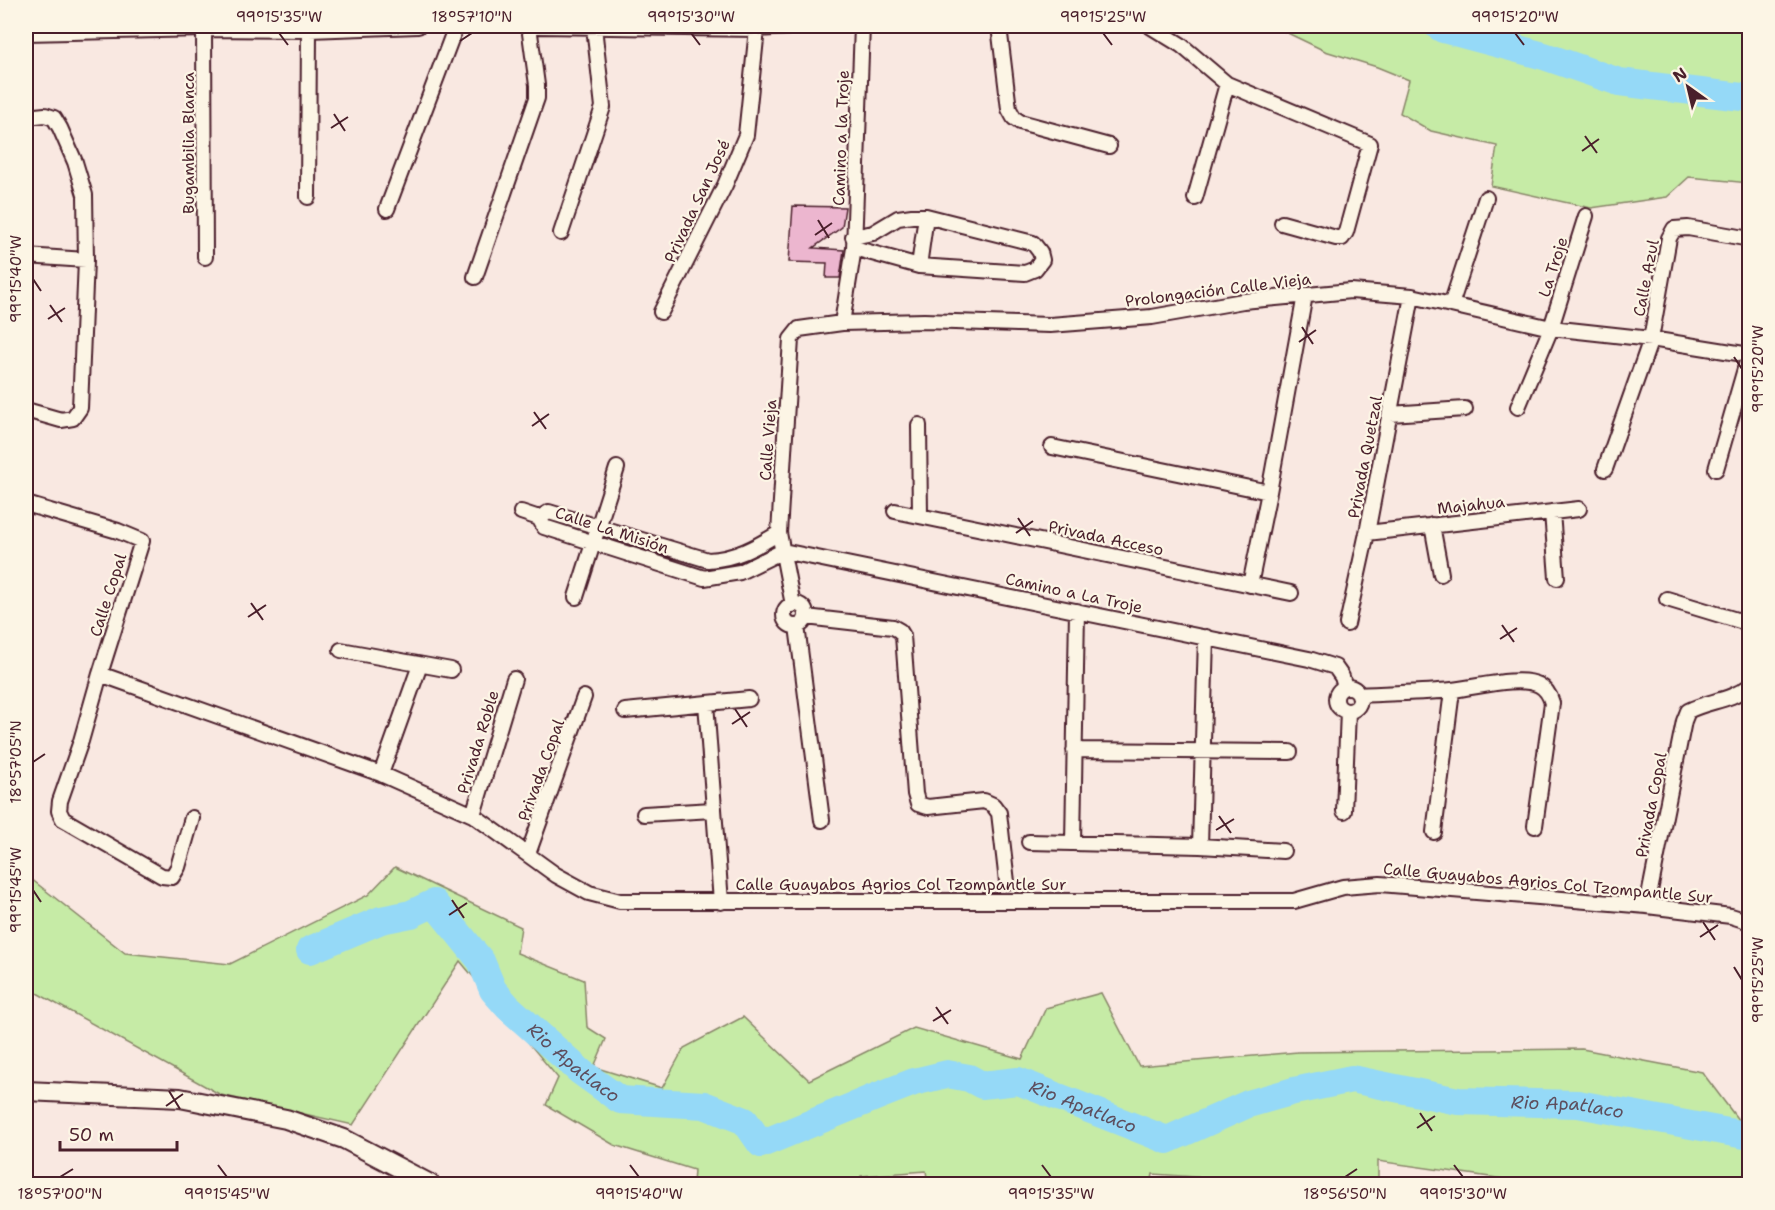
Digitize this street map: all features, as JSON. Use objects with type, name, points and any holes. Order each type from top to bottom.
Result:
[{"type":"street","points":[[26,33],[418,26]]},
{"type":"street","points":[[387,209],[456,26]]},
{"type":"street","points":[[475,277],[537,98],[529,26]]},
{"type":"street","points":[[538,26],[757,30],[807,26]]},
{"type":"street","name":"Camino a la Troje","points":[[842,323],[853,242],[862,26]]},
{"type":"street","points":[[999,26],[1009,109],[1014,118],[1020,122],[1109,146]]},
{"type":"street","points":[[1150,26],[1180,45],[1227,84],[1370,144],[1346,232],[1342,238],[1281,223]]},
{"type":"street","points":[[561,233],[603,107],[594,27]]},
{"type":"street","points":[[301,28],[308,197]]},
{"type":"street","name":"Bugambilia Blanca","points":[[204,29],[205,257]]},
{"type":"street","name":"Privada San José","points":[[661,312],[725,185],[746,135],[757,30]]},
{"type":"street","points":[[1195,198],[1227,84]]},
{"type":"street","points":[[26,117],[45,115],[54,118],[75,162],[85,195],[86,260],[80,408],[73,418],[61,420],[26,410]]},
{"type":"street","points":[[1451,305],[1486,198]]},
{"type":"street","points":[[919,266],[926,216]]},
{"type":"street","points":[[926,216],[1033,243],[1040,252],[1042,260],[1035,270],[1025,273],[919,266],[853,242],[898,218],[926,216]]},
{"type":"street","name":"La Troje","points":[[1518,407],[1551,328],[1587,216]]},
{"type":"street","name":"Calle Azul","points":[[1651,339],[1669,238],[1674,229],[1688,228],[1749,239]]},
{"type":"street","points":[[26,256],[86,260]]},
{"type":"street","name":"Prolongación Calle Vieja","points":[[794,332],[799,329],[842,323],[924,321],[1050,325],[1152,317],[1243,301],[1351,291],[1412,296],[1551,328],[1651,339],[1749,355]]},
{"type":"street","points":[[1250,585],[1305,295]]},
{"type":"street","name":"Privada Quetzal","points":[[1347,624],[1367,533],[1412,296]]},
{"type":"street","name":"Calle Vieja","points":[[794,332],[791,339],[779,533],[793,605],[805,610],[802,622]]},
{"type":"street","points":[[1605,469],[1651,339]]},
{"type":"street","points":[[1716,469],[1749,355]]},
{"type":"street","points":[[1390,414],[1465,409]]},
{"type":"street","points":[[919,425],[920,515]]},
{"type":"street","points":[[1052,447],[1269,492]]},
{"type":"street","points":[[576,597],[617,468]]},
{"type":"street","name":"Calle Copal","points":[[26,504],[118,531],[142,541],[100,674]]},
{"type":"street","name":"Majahua","points":[[1367,533],[1580,509]]},
{"type":"street","name":"Privada Acceso","points":[[895,511],[1291,594]]},
{"type":"street","points":[[521,512],[539,518]]},
{"type":"street","name":"Calle La Misión","points":[[779,533],[726,559],[708,560],[549,512],[539,518],[544,527],[704,578],[740,572],[783,551]]},
{"type":"street","points":[[1552,512],[1557,578]]},
{"type":"street","points":[[1432,525],[1441,574]]},
{"type":"street","name":"Camino a La Troje","points":[[783,551],[1206,637],[1335,667],[1342,677],[1344,687]]},
{"type":"street","points":[[726,559],[727,575]]},
{"type":"street","points":[[1667,599],[1749,624]]},
{"type":"street","points":[[1073,843],[1077,611]]},
{"type":"street","points":[[822,819],[802,622],[893,627],[900,630],[903,636],[915,794],[918,804],[928,807],[984,801],[993,805],[999,813],[1007,882]]},
{"type":"street","points":[[1200,846],[1206,637]]},
{"type":"street","points":[[341,650],[451,670]]},
{"type":"street","points":[[381,774],[420,664]]},
{"type":"street","points":[[100,674],[81,741],[60,801],[59,812],[63,819],[162,876],[172,876],[178,867],[192,818]]},
{"type":"street","name":"Calle Guayabos Agrios Col Tzompantle Sur","points":[[100,674],[381,774],[473,815],[556,875],[589,893],[620,901],[1294,901],[1343,888],[1380,884],[1647,906],[1731,916],[1749,922]]},
{"type":"street","name":"Privada Roble","points":[[473,815],[514,679]]},
{"type":"street","points":[[1359,695],[1452,690],[1527,682],[1540,685],[1548,692],[1552,703],[1535,826]]},
{"type":"street","name":"Privada Copal","points":[[1647,906],[1684,721],[1688,711],[1735,697],[1749,686]]},
{"type":"street","points":[[1344,687],[1355,689],[1359,695],[1359,702],[1355,709],[1348,711],[1336,702],[1336,695],[1344,687]]},
{"type":"street","points":[[1434,832],[1452,690]]},
{"type":"street","name":"Privada Copal","points":[[528,854],[585,697]]},
{"type":"street","points":[[625,711],[749,699]]},
{"type":"street","points":[[706,704],[722,902]]},
{"type":"street","points":[[1344,811],[1348,711]]},
{"type":"street","points":[[1074,750],[1290,752]]},
{"type":"street","points":[[644,814],[713,810]]},
{"type":"street","points":[[1029,842],[1200,846],[1283,851]]},
{"type":"street","points":[[26,1091],[180,1098],[286,1119],[344,1139],[430,1185]]},
{"type":"green space","points":[[1273,26],[1749,26],[1749,183],[1689,177],[1667,197],[1591,208],[1491,186],[1497,146],[1431,131],[1400,113],[1409,80],[1377,67],[1325,51]]},
{"type":"green space","points":[[395,867],[521,927],[517,953],[584,980],[587,1027],[606,1039],[594,1067],[662,1088],[684,1048],[743,1017],[809,1080],[914,1028],[1022,1059],[1046,1008],[1101,993],[1139,1066],[1298,1052],[1582,1049],[1702,1072],[1739,1121],[1749,1122],[1749,1184],[1512,1184],[1511,1180],[1378,1161],[1378,1184],[1283,1184],[1153,1174],[1151,1184],[928,1184],[926,1171],[861,1176],[861,1184],[693,1184],[694,1170],[614,1145],[546,1105],[558,1078],[460,961],[353,1125],[221,1095],[26,987],[26,875],[125,953],[230,964],[368,895]]},
{"type":"building","points":[[793,206],[845,207],[842,227],[813,248],[844,250],[840,278],[826,278],[827,263],[789,262]]},
{"type":"waterway","points":[[1438,26],[1544,56],[1619,82],[1750,98]]},
{"type":"waterway","name":"Rio Apatlaco","points":[[310,950],[381,920],[411,914],[434,903],[481,961],[493,990],[508,1007],[581,1072],[620,1100],[704,1105],[745,1121],[761,1144],[914,1082],[947,1074],[969,1078],[982,1085],[1018,1081],[1167,1140],[1248,1104],[1294,1091],[1352,1079],[1458,1101],[1578,1104],[1750,1136]]}]
